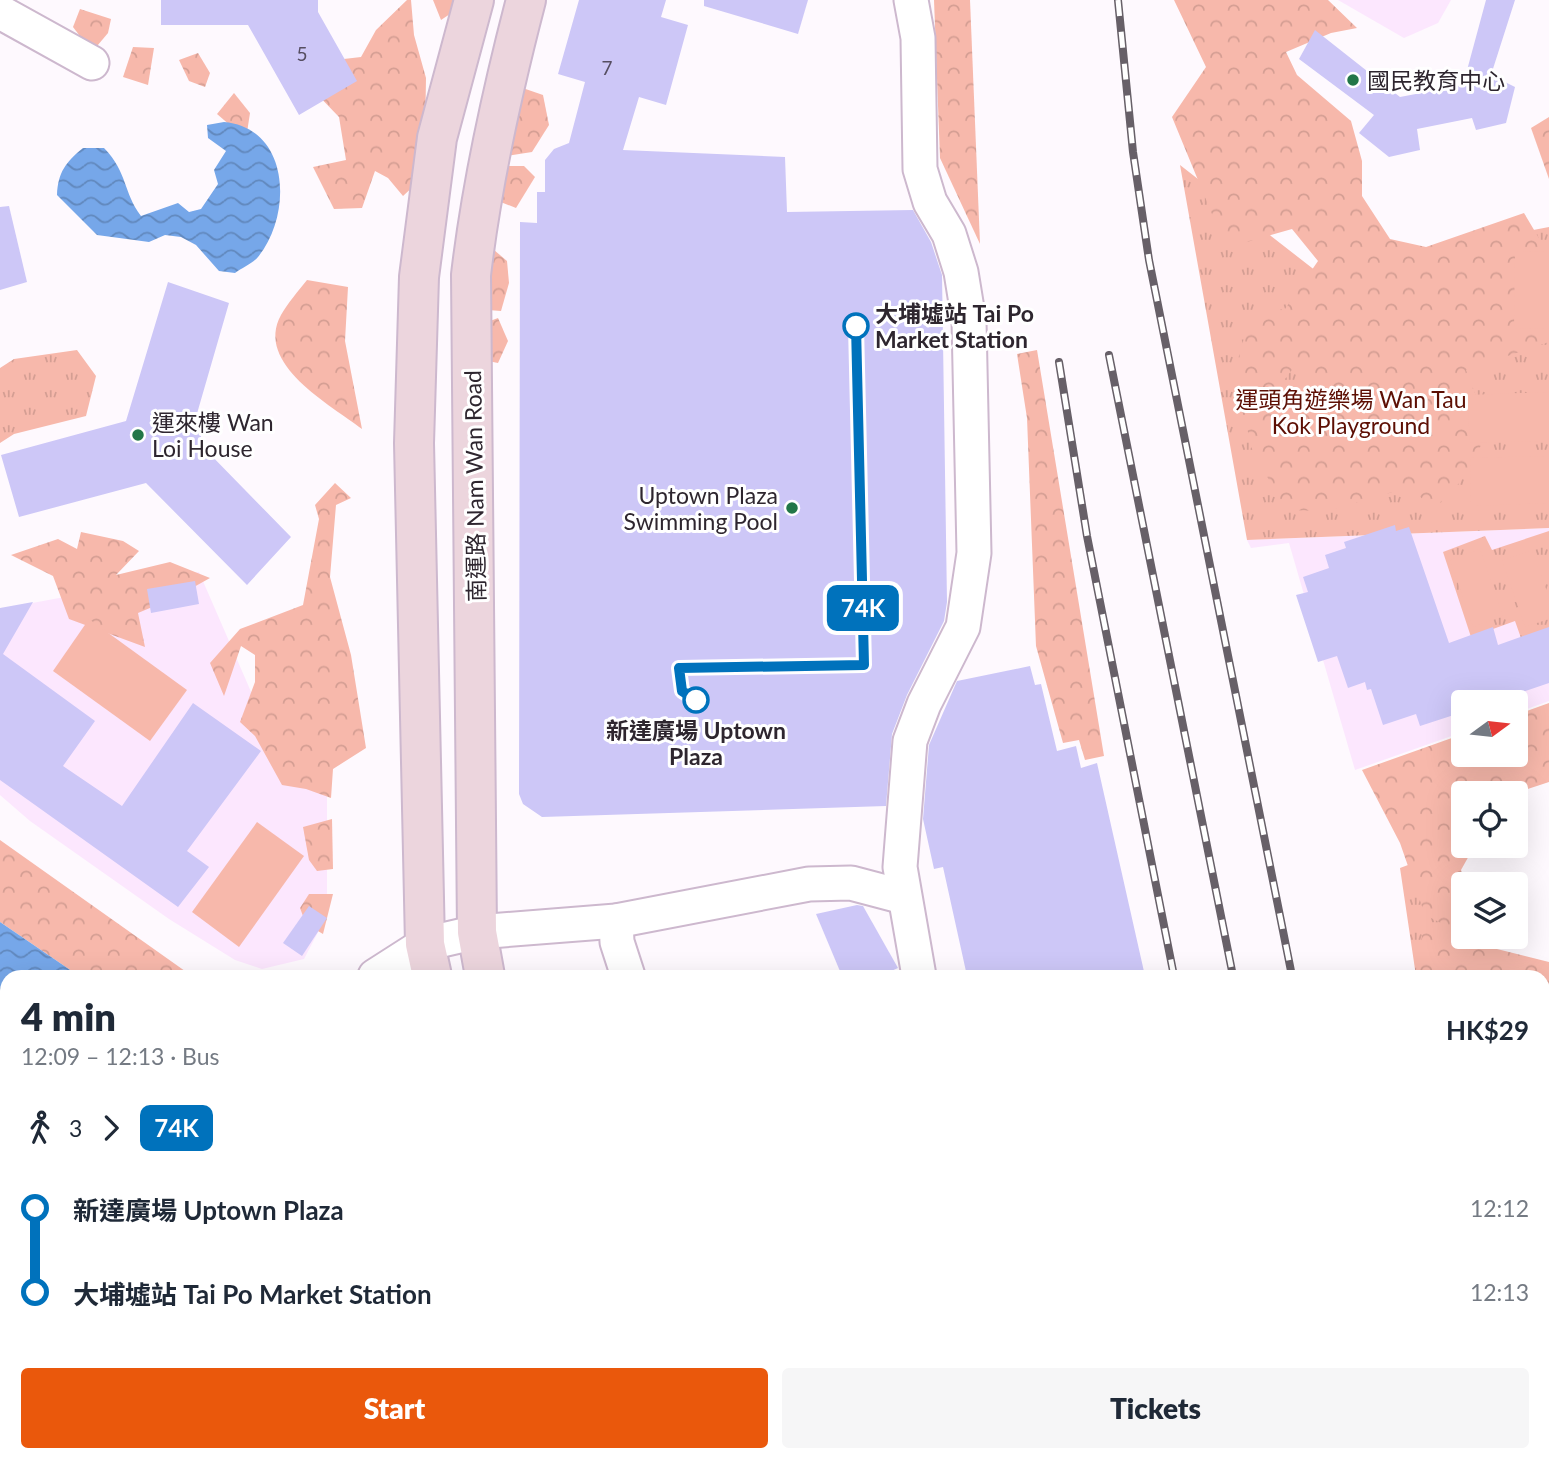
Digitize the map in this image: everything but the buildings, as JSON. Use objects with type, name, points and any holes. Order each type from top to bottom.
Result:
[{"type":"main road","points":[[428,960],[414,443],[419,277],[438,138],[474,0]]},
{"type":"main road","name":"南運路 Nam Wan Road","points":[[484,970],[477,932],[471,275],[479,207],[497,111],[526,0]]},
{"type":"street","points":[[891,0],[898,41],[900,171]]},
{"type":"street","points":[[911,0],[918,38],[920,169],[930,202],[949,234],[961,272],[969,321],[973,564],[963,627],[924,704],[910,741],[900,867],[918,970]]},
{"type":"street","points":[[0,12],[92,64]]},
{"type":"street","points":[[395,970],[428,960],[477,932],[617,921],[809,884],[851,883],[904,897]]},
{"type":"street","points":[[617,921],[617,942],[626,970]]},
{"type":"shaded area","points":[[1338,0],[1451,0],[1438,23],[1404,38]]},
{"type":"shaded area","points":[[1549,528],[1549,701],[1528,709],[1528,690],[1451,690],[1451,736],[1355,770],[1289,543],[1251,548],[1247,540]]},
{"type":"shaded area","points":[[199,572],[265,724],[327,751],[327,915],[304,959],[262,969],[235,960],[169,919],[30,821],[0,795],[0,609]]},
{"type":"green space","points":[[407,0],[411,0],[414,35],[426,78],[425,137],[417,183],[403,196],[388,178],[375,171],[362,208],[334,209],[313,167],[346,160],[339,117],[312,89],[318,62],[361,57],[376,30]]},
{"type":"green space","points":[[433,0],[463,0],[462,6],[441,20]]},
{"type":"green space","points":[[934,0],[970,0],[980,244],[940,158]]},
{"type":"green space","points":[[1174,0],[1328,0],[1357,28],[1331,33],[1286,52],[1297,75],[1351,121],[1362,161],[1362,196],[1390,239],[1426,247],[1524,213],[1540,240],[1531,279],[1549,317],[1549,342],[1466,370],[1481,409],[1484,434],[1468,471],[1451,492],[1432,508],[1410,487],[1327,511],[1285,510],[1250,445],[1237,363],[1251,313],[1285,309],[1318,261],[1292,229],[1226,248],[1172,117],[1206,67]],"holes":[[[1300,359],[1336,396],[1309,409],[1282,383]]]},
{"type":"green space","points":[[80,9],[111,19],[108,33],[92,52],[73,27]]},
{"type":"green space","points":[[133,47],[154,48],[148,85],[123,77]]},
{"type":"green space","points":[[198,53],[210,73],[205,87],[189,81],[179,60]]},
{"type":"green space","points":[[511,84],[543,95],[549,125],[532,152],[500,157]]},
{"type":"green space","points":[[234,93],[250,113],[246,139],[217,114]]},
{"type":"green space","points":[[1549,117],[1549,179],[1531,128]]},
{"type":"green space","name":"運頭角遊樂場 Wan Tau Kok Playground","points":[[1180,165],[1339,289],[1528,231],[1549,227],[1549,528],[1247,540]]},
{"type":"green space","points":[[499,166],[524,166],[535,177],[516,208],[488,197]]},
{"type":"green space","points":[[487,244],[507,261],[509,283],[501,311],[488,310]]},
{"type":"green space","points":[[1515,251],[1549,252],[1549,329],[1514,328]]},
{"type":"green space","points":[[307,280],[348,287],[345,341],[362,429],[300,381],[278,350],[275,333],[281,315]]},
{"type":"green space","points":[[498,318],[508,341],[498,363],[488,361],[474,327]]},
{"type":"green space","points":[[77,350],[96,376],[86,416],[14,434],[0,443],[0,368],[14,359]]},
{"type":"green space","points":[[1037,350],[1104,756],[1085,760],[1079,740],[1063,743],[1036,646],[1027,418],[1017,354]]},
{"type":"green space","points":[[1549,392],[1549,441],[1470,443],[1467,395]]},
{"type":"green space","points":[[1549,456],[1549,503],[1471,506],[1470,458]]},
{"type":"green space","points":[[335,483],[351,498],[336,505],[330,577],[351,655],[366,748],[333,769],[331,798],[306,789],[282,785],[255,736],[240,722],[255,682],[255,655],[241,646],[224,696],[210,663],[240,629],[303,605],[319,519],[315,505]]},
{"type":"green space","points":[[1549,531],[1549,629],[1521,638],[1515,621],[1471,637],[1443,552],[1485,536],[1492,550]]},
{"type":"green space","points":[[81,532],[123,541],[139,551],[116,575],[170,562],[210,578],[176,597],[138,613],[145,647],[69,619],[53,576],[11,555],[58,539],[77,549]]},
{"type":"green space","points":[[1480,549],[1503,616],[1473,627],[1450,560]]},
{"type":"green space","points":[[1532,550],[1549,597],[1549,619],[1525,627],[1502,560]]},
{"type":"green space","points":[[89,619],[187,690],[150,741],[53,671]]},
{"type":"green space","points":[[1549,703],[1549,782],[1528,789],[1528,781],[1451,781],[1451,858],[1468,858],[1462,872],[1451,872],[1451,928],[1425,915],[1400,843],[1362,770],[1451,738],[1451,767],[1528,767],[1528,711]]},
{"type":"green space","points":[[332,819],[333,869],[317,871],[309,860],[303,827]]},
{"type":"green space","points":[[257,822],[304,856],[239,947],[192,912]]},
{"type":"green space","points":[[0,840],[184,970],[70,970],[0,922]]},
{"type":"green space","points":[[1440,853],[1451,885],[1451,949],[1474,949],[1481,970],[1415,970],[1400,868]]},
{"type":"green space","points":[[309,894],[333,894],[323,934],[306,924],[300,908]]},
{"type":"green space","points":[[1425,919],[1451,931],[1451,949],[1497,949],[1549,962],[1549,970],[1416,970]]},
{"type":"water","points":[[224,122],[246,128],[262,140],[273,156],[279,176],[277,219],[269,239],[256,259],[235,273],[219,271],[196,245],[181,237],[165,235],[149,242],[97,235],[57,195],[61,174],[72,158],[83,148],[104,148],[122,174],[131,199],[141,216],[178,203],[189,212],[201,209],[218,184],[214,170],[226,151],[208,138],[207,125]]},
{"type":"water","points":[[0,922],[70,970],[0,970]]},
{"type":"railway","points":[[1118,0],[1133,152],[1149,260],[1291,970]]},
{"type":"railway","points":[[1109,355],[1232,970]]},
{"type":"railway","points":[[1059,362],[1087,536],[1173,970]]},
{"type":"bus line","name":"74K","points":[[696,700],[690,699],[682,691],[679,668],[864,665],[856,326]]},
{"type":"place","name":"國民教育中心","points":[[1353,80]]},
{"type":"place","name":"大埔墟站 Tai Po Market Station","points":[[856,326]]},
{"type":"place","name":"運來樓 Wan Loi House","points":[[138,435]]},
{"type":"place","name":"Uptown Plaza Swimming Pool","points":[[792,508]]},
{"type":"place","name":"新達廣場 Uptown Plaza","points":[[696,700]]}]
